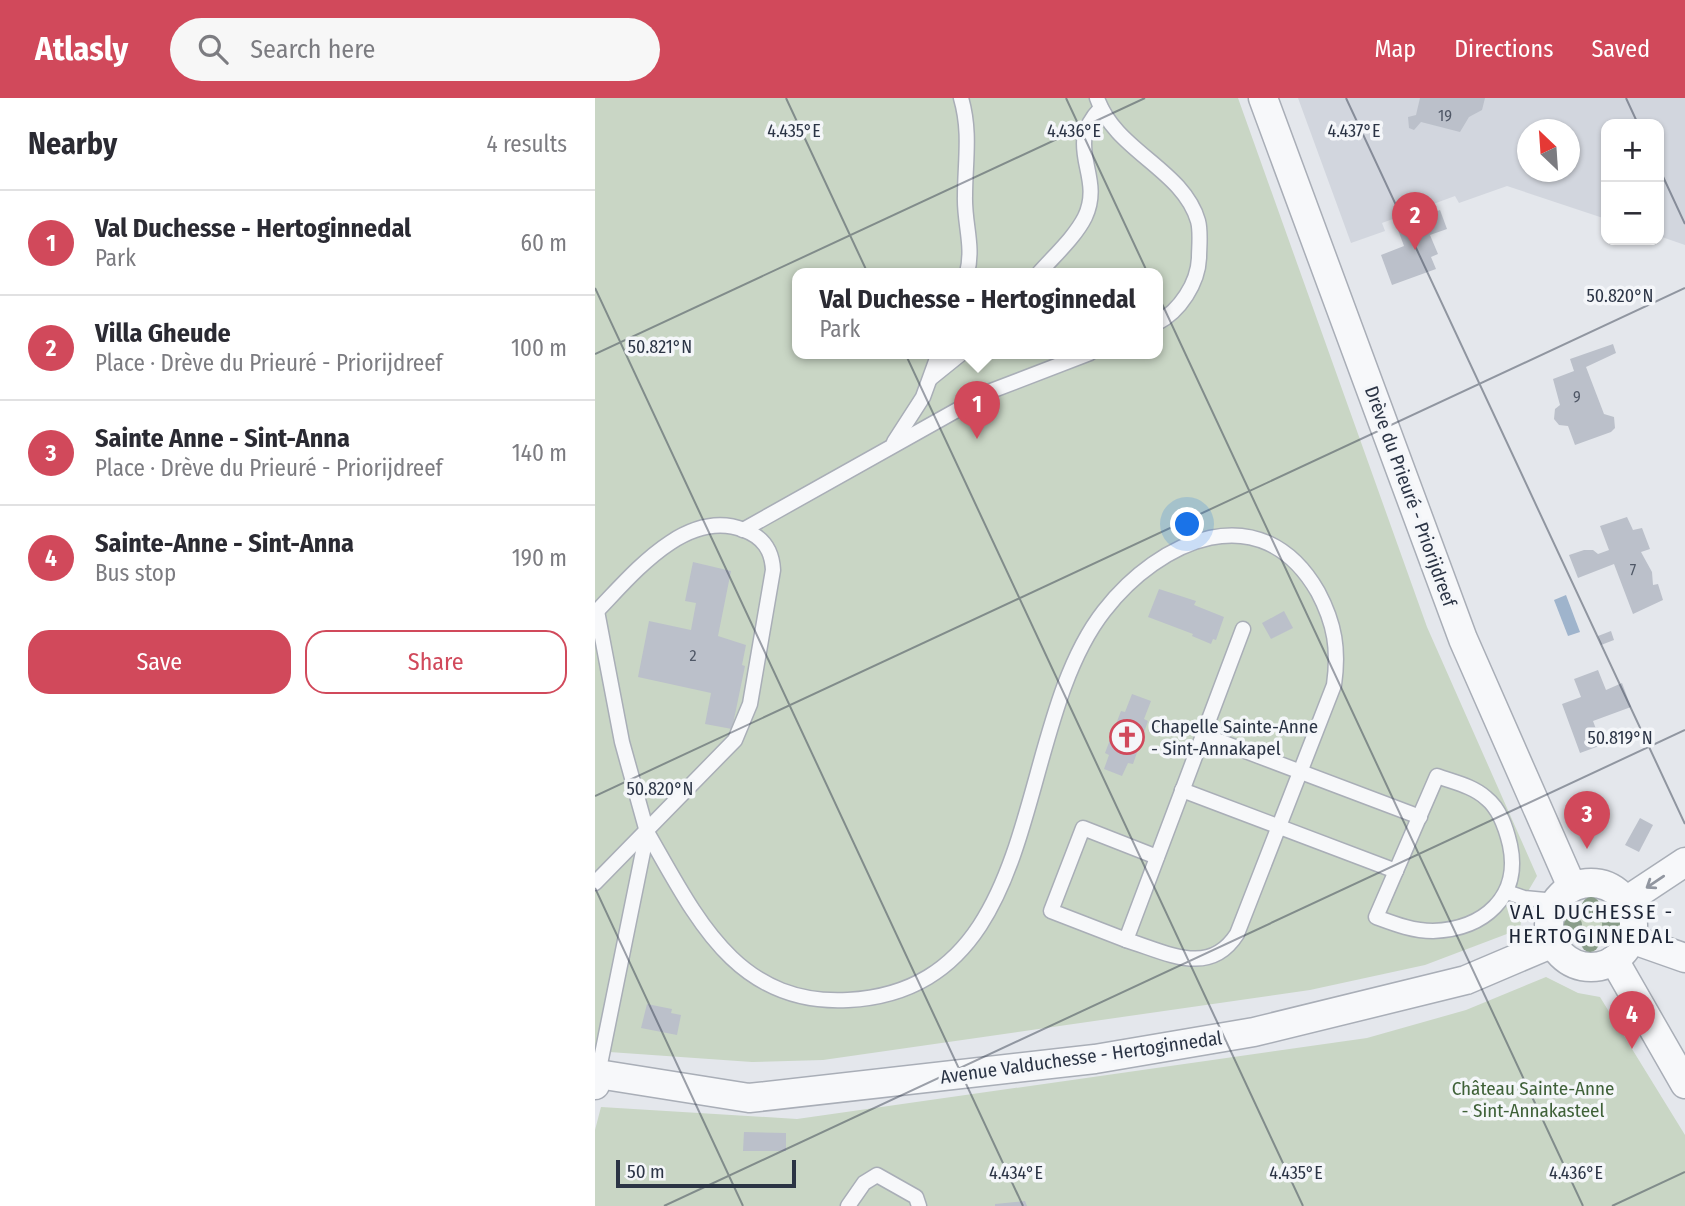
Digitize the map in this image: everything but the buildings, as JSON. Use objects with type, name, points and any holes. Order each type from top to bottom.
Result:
[{"type":"street","name":"Drève du Prieuré - Priorijdreef","points":[[1263,98],[1463,639],[1564,894]]},
{"type":"street","points":[[1626,901],[1685,862]]},
{"type":"street","points":[[1593,883],[1605,885],[1626,901],[1633,926],[1622,950],[1602,965],[1581,965],[1562,955],[1553,943],[1549,929],[1550,915],[1564,894],[1593,883]]},
{"type":"street","name":"Avenue Valduchesse - Hertoginnedal","points":[[596,1080],[749,1098],[1095,1059],[1254,1032],[1466,980],[1553,943]]},
{"type":"street","points":[[1622,950],[1685,958]]},
{"type":"street","points":[[1622,950],[1685,1084]]},
{"type":"lane","points":[[961,98],[968,120],[964,198],[970,260],[968,268]]},
{"type":"lane","points":[[1043,268],[1085,217],[1089,198],[1089,169],[1082,137],[1087,122],[1099,103],[1140,156],[1170,179],[1185,196],[1198,222],[1198,273],[1182,301],[1163,318]]},
{"type":"lane","points":[[893,444],[923,397],[937,359]]},
{"type":"lane","points":[[930,379],[955,359]]},
{"type":"lane","points":[[744,530],[893,444],[992,391],[1075,359]]},
{"type":"lane","points":[[595,883],[647,832],[735,740],[750,704],[773,570],[766,544],[744,530],[717,525],[688,533],[646,560],[596,610],[622,742],[647,832],[698,916],[733,962],[763,984],[795,997],[827,1001],[875,999],[911,985],[945,965],[970,941],[994,905],[1018,845],[1057,702],[1071,666],[1097,620],[1123,587],[1152,562],[1183,544],[1215,535],[1255,539],[1273,545],[1297,562],[1324,604],[1334,629],[1338,654],[1334,685],[1237,934],[1229,947],[1218,956],[1193,960],[1126,940],[1051,911],[1083,828],[1157,857]]},
{"type":"lane","points":[[1126,940],[1243,629]]},
{"type":"lane","points":[[1203,735],[1420,817]]},
{"type":"lane","points":[[1437,776],[1486,797],[1495,807],[1509,841],[1513,859],[1507,892],[1483,915],[1460,925],[1433,930],[1399,926],[1376,917],[1420,817],[1437,776]]},
{"type":"lane","points":[[1182,790],[1396,871]]},
{"type":"lane","points":[[596,1080],[601,1039],[647,832]]},
{"type":"lane","points":[[1507,892],[1524,898],[1564,894]]},
{"type":"lane","points":[[848,1206],[864,1183],[877,1175],[916,1198],[919,1206]]},
{"type":"shaded area","points":[[1298,98],[1685,98],[1685,245],[1664,238],[1664,119],[1601,119],[1601,217],[1507,186],[1459,203],[1455,196],[1382,223],[1385,231],[1351,243]]},
{"type":"green space","name":"VAL DUCHESSE - HERTOGINNEDAL","points":[[595,98],[1238,98],[1427,627],[1537,876],[1524,898],[1520,929],[1425,965],[1310,990],[823,1060],[752,1062],[595,1051]]},
{"type":"green space","points":[[1592,901],[1601,902],[1608,907],[1613,914],[1613,932],[1608,939],[1601,944],[1592,945],[1583,944],[1576,939],[1571,932],[1570,923],[1571,914],[1576,907],[1583,902]]},
{"type":"green space","name":"Château Sainte-Anne - Sint-Annakasteel","points":[[1546,977],[1578,993],[1600,997],[1685,1135],[1685,1206],[595,1206],[595,1130],[601,1107],[797,1119],[1367,1038],[1466,1010]]},
{"type":"water","points":[[1566,595],[1580,632],[1568,636],[1554,600]]},
{"type":"place","name":"Villa Gheude","points":[[1415,250]]},
{"type":"place","name":"Val Duchesse - Hertoginnedal","points":[[977,439]]},
{"type":"place","name":"Chapelle Sainte-Anne - Sint-Annakapel","points":[[1127,737]]},
{"type":"place","name":"Sainte Anne - Sint-Anna","points":[[1587,849]]},
{"type":"place","name":"Sainte-Anne - Sint-Anna","points":[[1632,1049]]},
{"type":"district","name":"VAL DUCHESSE - HERTOGINNEDAL","points":[[1592,924]]}]
